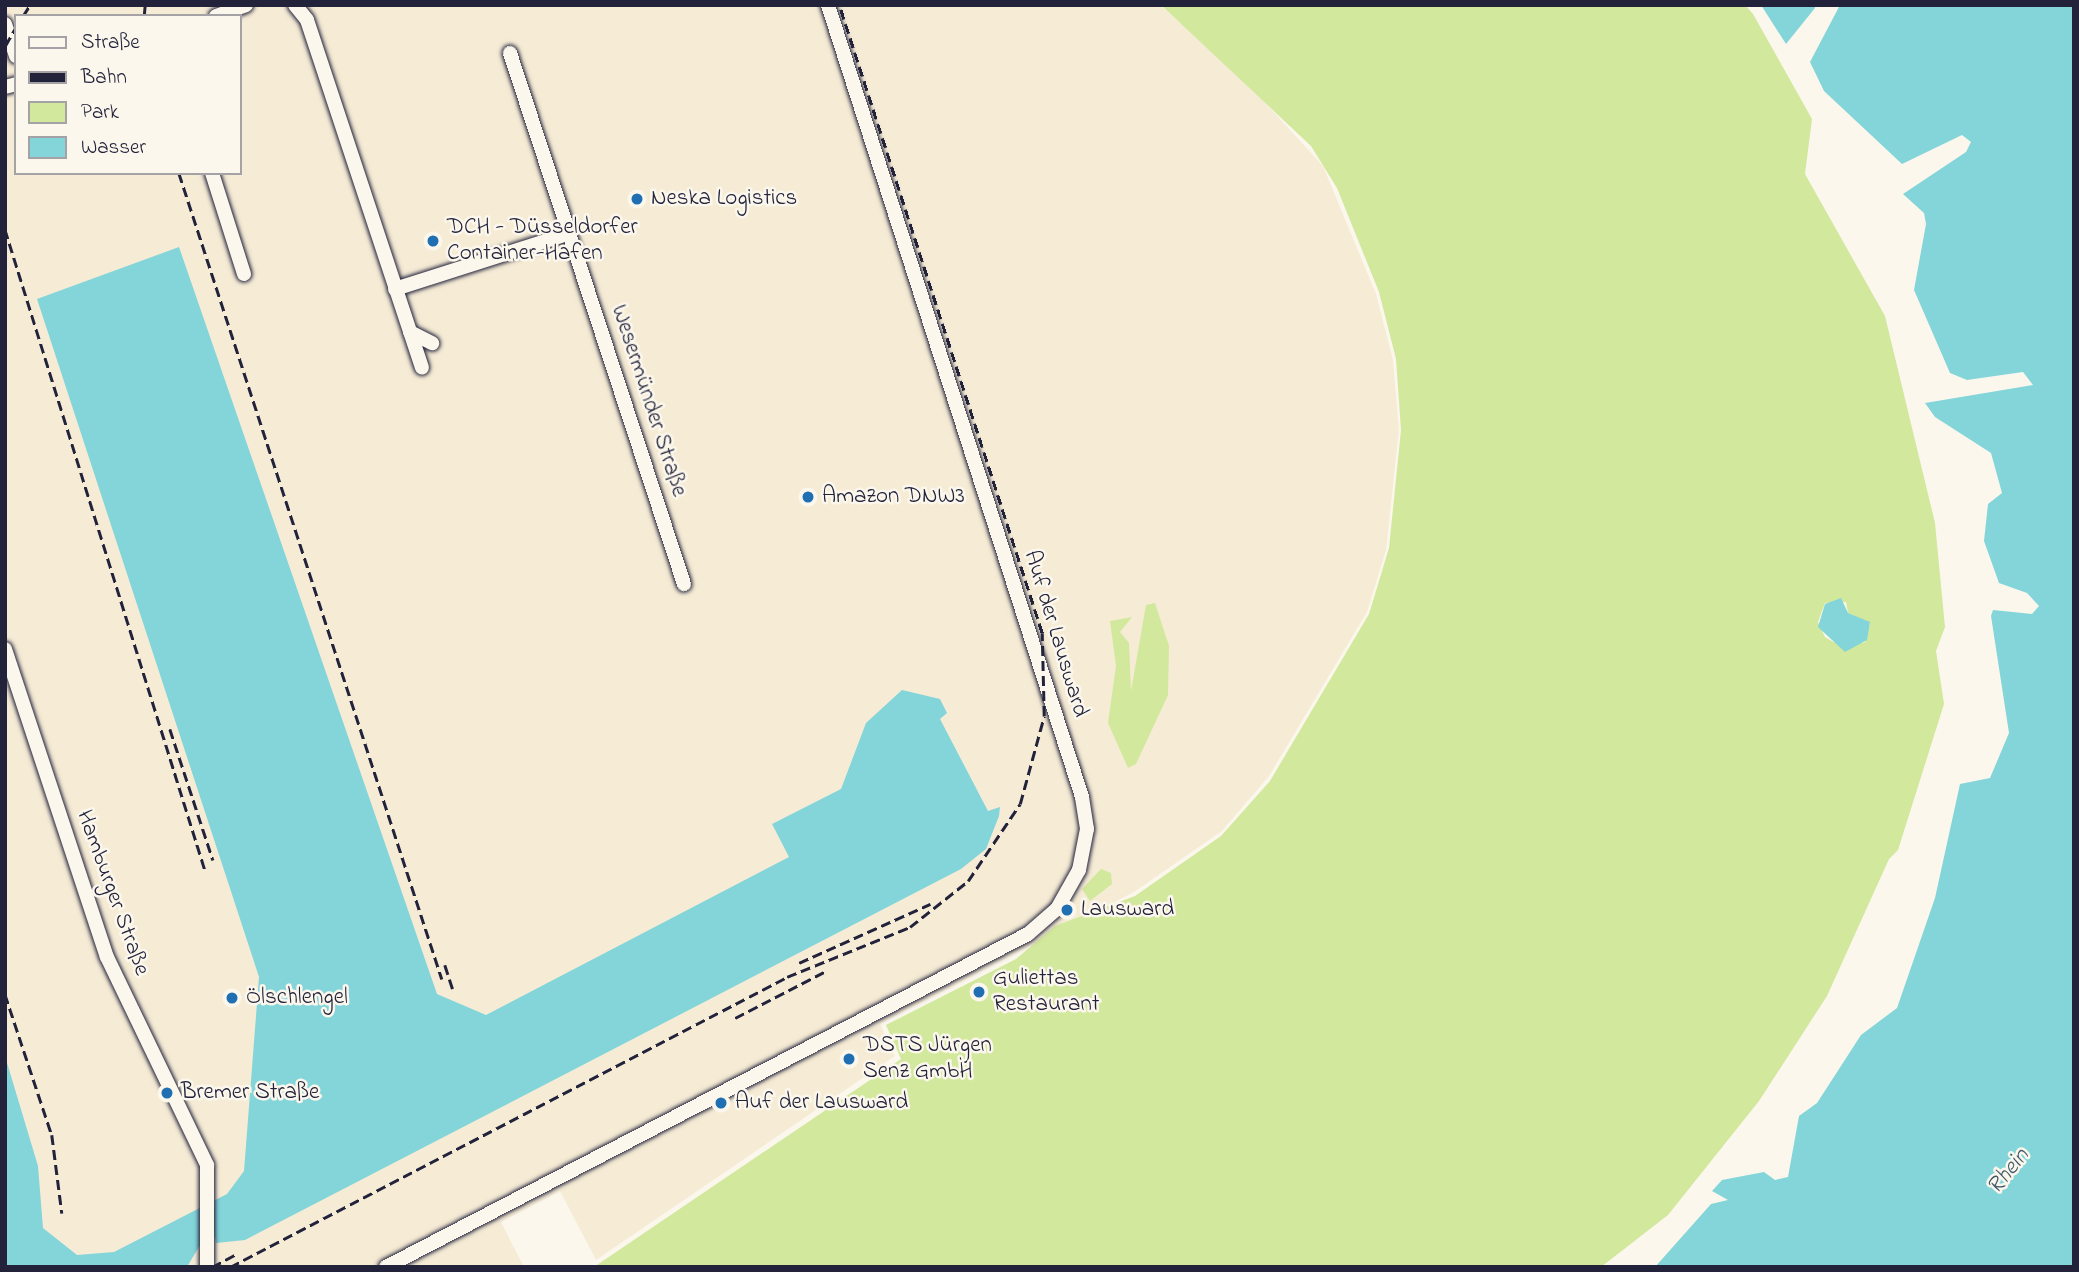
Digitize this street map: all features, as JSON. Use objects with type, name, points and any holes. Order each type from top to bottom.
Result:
[{"type":"street","points":[[221,14],[246,5]]},
{"type":"street","points":[[295,5],[307,20],[422,367]]},
{"type":"street","name":"Auf der Lausward","points":[[386,1267],[1028,934],[1057,909],[1079,870],[1087,829],[1082,797],[828,5]]},
{"type":"street","points":[[5,24],[14,50]]},
{"type":"street","name":"Wesermünder Straße","points":[[510,53],[684,584]]},
{"type":"street","points":[[213,175],[244,274]]},
{"type":"street","points":[[395,289],[570,233]]},
{"type":"street","points":[[410,332],[432,343]]},
{"type":"street","name":"Hamburger Straße","points":[[5,649],[107,957],[203,1153],[211,1196],[206,1267]]},
{"type":"shaded area","points":[[5,5],[1160,5],[1247,83],[1323,166],[1376,294],[1393,360],[1399,430],[1386,550],[1367,612],[1269,776],[1222,831],[1134,892],[880,1024],[895,1056],[596,1260],[560,1191],[501,1222],[524,1267],[5,1267]]},
{"type":"green space","points":[[1161,5],[1745,5],[1753,14],[1812,119],[1805,174],[1885,316],[1935,523],[1945,627],[1936,651],[1944,704],[1898,850],[1889,859],[1827,996],[1759,1101],[1668,1215],[1601,1267],[594,1267],[901,1059],[886,1025],[1016,959],[1055,926],[1135,896],[1221,836],[1270,781],[1369,614],[1389,548],[1401,430],[1396,359],[1379,292],[1337,188],[1311,146]],"holes":[[[1846,602],[1848,613],[1870,623],[1865,642],[1844,648],[1825,637],[1818,622],[1825,603]]]},
{"type":"green space","points":[[1155,603],[1169,646],[1168,695],[1136,764],[1128,768],[1108,723],[1116,666],[1110,621],[1132,617],[1120,632],[1129,643],[1131,691],[1146,605]]},
{"type":"green space","points":[[1101,869],[1111,873],[1112,884],[1090,901],[1082,889]]},
{"type":"water","points":[[1761,5],[1815,5],[1815,8],[1786,44]]},
{"type":"water","name":"Rhein","points":[[1840,5],[2074,5],[2074,1267],[1655,1267],[1711,1204],[1728,1200],[1712,1191],[1722,1180],[1764,1172],[1775,1180],[1788,1177],[1799,1116],[1817,1103],[1861,1035],[1897,1008],[1935,898],[1960,784],[1990,778],[2009,733],[1991,616],[1993,610],[2032,614],[2039,606],[2027,593],[1999,583],[1984,541],[1988,504],[2002,493],[1991,453],[1935,417],[1925,403],[2033,385],[2023,372],[1967,380],[1950,373],[1914,290],[1926,224],[1924,213],[1903,194],[1966,152],[1971,142],[1962,135],[1902,164],[1824,91],[1810,62]]},
{"type":"water","points":[[179,247],[437,994],[486,1015],[789,857],[772,824],[841,789],[866,723],[902,690],[940,699],[947,713],[940,719],[988,811],[1000,807],[999,816],[986,849],[961,869],[245,1240],[216,1243],[215,1237],[200,1245],[187,1267],[5,1267],[5,1056],[38,1166],[43,1228],[77,1255],[114,1252],[227,1194],[244,1171],[259,977],[37,299]]},
{"type":"water","points":[[1841,598],[1848,613],[1870,622],[1867,640],[1845,652],[1818,627],[1825,604]]},
{"type":"railway","points":[[24,14],[30,5]]},
{"type":"railway","points":[[144,14],[145,5]]},
{"type":"railway","points":[[230,1267],[787,977],[910,927],[968,881],[1020,804],[1044,716],[1042,633],[839,5]]},
{"type":"railway","points":[[5,46],[14,30]]},
{"type":"railway","points":[[180,175],[442,979]]},
{"type":"railway","points":[[5,229],[205,870]]},
{"type":"railway","points":[[170,729],[213,860]]},
{"type":"railway","points":[[799,963],[930,904]]},
{"type":"railway","points":[[445,965],[454,992]]},
{"type":"railway","points":[[735,1018],[826,971]]},
{"type":"railway","points":[[5,994],[52,1135],[62,1213]]},
{"type":"railway","points":[[212,1267],[236,1254]]},
{"type":"place","name":"Neska Logistics","points":[[637,199]]},
{"type":"place","name":"DCH - Düsseldorfer Container-Hafen","points":[[433,241]]},
{"type":"place","name":"Amazon DNW3","points":[[808,497]]},
{"type":"place","name":"Lausward","points":[[1067,910]]},
{"type":"place","name":"Guliettas Restaurant","points":[[979,992]]},
{"type":"place","name":"Ölschlengel","points":[[232,998]]},
{"type":"place","name":"DSTS Jürgen Senz GmbH","points":[[849,1059]]},
{"type":"place","name":"Bremer Straße","points":[[167,1093]]},
{"type":"place","name":"Auf der Lausward","points":[[721,1103]]}]
